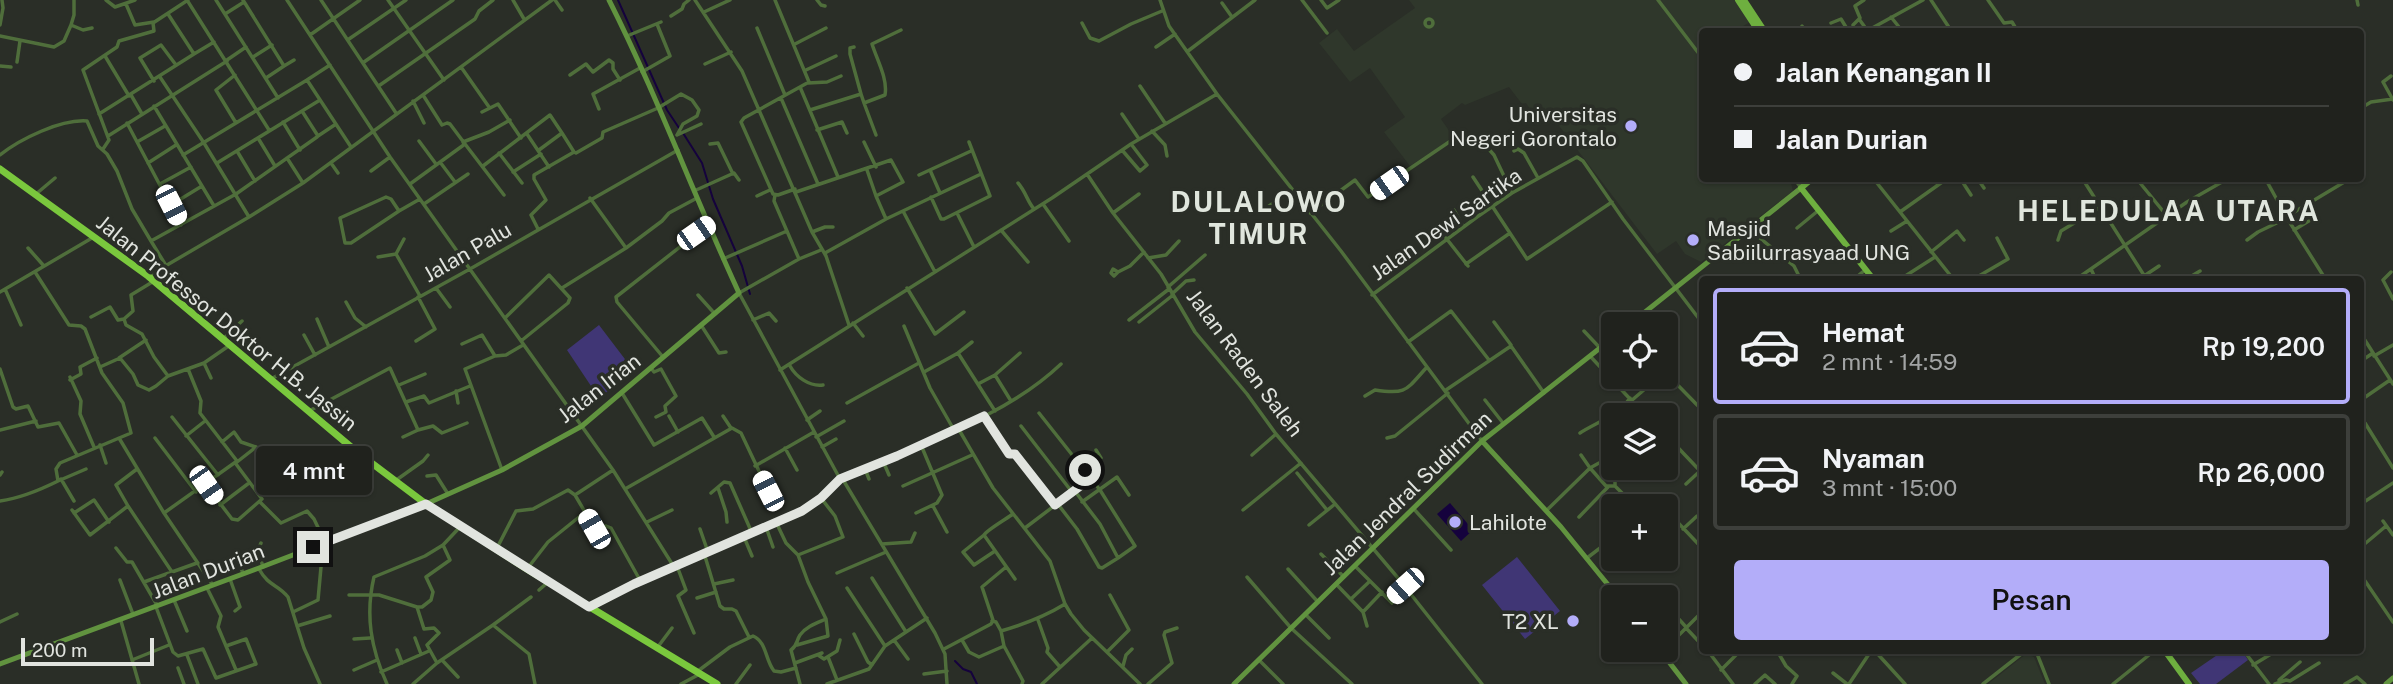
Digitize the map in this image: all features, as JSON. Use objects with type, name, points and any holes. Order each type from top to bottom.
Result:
[{"type":"highway","name":"Jalan Professor Doktor H.B. Jassin","points":[[0,169],[151,278],[350,446],[426,504],[548,582],[717,684]]},
{"type":"main road","points":[[1738,0],[1756,28]]},
{"type":"main road","points":[[1744,0],[1762,28]]},
{"type":"main road","points":[[1808,182],[1801,188],[1871,276]]},
{"type":"main road","points":[[2167,654],[2189,684]]},
{"type":"street","points":[[0,25],[4,8],[2,0]]},
{"type":"street","points":[[0,36],[54,47],[64,41],[71,25],[74,0]]},
{"type":"street","points":[[106,0],[115,7],[135,0]]},
{"type":"street","points":[[126,4],[135,26],[155,22],[188,0],[269,130]]},
{"type":"street","points":[[216,0],[278,98]]},
{"type":"street","points":[[287,0],[390,157],[648,522],[675,566],[686,590],[678,596],[695,633]]},
{"type":"street","points":[[321,0],[396,113]]},
{"type":"street","points":[[310,35],[360,0]]},
{"type":"street","points":[[388,0],[444,80]]},
{"type":"street","points":[[349,39],[406,0]]},
{"type":"street","points":[[364,62],[453,0]]},
{"type":"street","points":[[380,86],[475,19],[479,11],[493,0]]},
{"type":"street","points":[[513,0],[524,20]]},
{"type":"street","points":[[92,317],[110,307],[118,320],[124,319],[132,311],[131,295],[166,264],[303,183],[553,0],[562,10]]},
{"type":"street","points":[[609,0],[645,69],[660,107],[679,133]]},
{"type":"street","points":[[671,16],[689,0]]},
{"type":"street","points":[[695,0],[742,71],[761,109],[812,232],[823,251],[851,324],[858,327],[863,336]]},
{"type":"street","points":[[704,12],[730,0]]},
{"type":"street","points":[[775,0],[806,70],[808,83]]},
{"type":"street","points":[[817,0],[825,6]]},
{"type":"street","points":[[1160,0],[1162,11],[1175,34],[1217,94],[1482,441],[1608,585]]},
{"type":"street","points":[[1243,0],[1248,5]]},
{"type":"street","points":[[1188,51],[1255,0]]},
{"type":"street","points":[[1302,0],[1327,33]]},
{"type":"street","points":[[1321,0],[1326,8],[1339,0]]},
{"type":"street","points":[[1658,0],[1699,54]]},
{"type":"street","points":[[1864,0],[1855,6],[1864,28]]},
{"type":"street","points":[[1871,28],[1923,0]]},
{"type":"street","points":[[1931,0],[1949,28]]},
{"type":"street","points":[[1987,0],[2004,23],[2012,22],[2016,28]]},
{"type":"street","points":[[225,14],[243,1],[284,66]]},
{"type":"street","points":[[1222,3],[1232,18]]},
{"type":"street","points":[[1082,23],[1090,37],[1099,41],[1162,11]]},
{"type":"street","points":[[168,14],[194,54]]},
{"type":"street","points":[[1891,17],[1900,28]]},
{"type":"street","points":[[1831,23],[1841,19],[1847,28]]},
{"type":"street","points":[[1854,28],[1853,25],[1859,19]]},
{"type":"street","points":[[103,149],[109,140],[108,135],[83,70],[117,47],[119,41],[154,32],[155,22]]},
{"type":"street","points":[[599,109],[593,94],[670,56],[659,23],[628,35]]},
{"type":"street","points":[[71,25],[83,30],[92,28]]},
{"type":"street","points":[[757,27],[818,184]]},
{"type":"street","points":[[795,44],[826,28]]},
{"type":"street","points":[[864,103],[886,94],[872,43],[901,30]]},
{"type":"street","points":[[1156,47],[1175,34]]},
{"type":"street","points":[[17,62],[20,41]]},
{"type":"street","points":[[99,114],[215,41]]},
{"type":"street","points":[[154,81],[140,58],[162,45],[176,65]]},
{"type":"street","points":[[253,57],[272,45]]},
{"type":"street","points":[[108,135],[246,47]]},
{"type":"street","points":[[854,47],[850,48],[850,54],[876,135]]},
{"type":"street","points":[[705,64],[731,52]]},
{"type":"street","points":[[104,55],[142,114]]},
{"type":"street","points":[[806,70],[836,56]]},
{"type":"street","points":[[266,78],[294,60]]},
{"type":"street","points":[[570,75],[586,64],[593,72],[609,60],[620,80]]},
{"type":"street","points":[[183,155],[330,65]]},
{"type":"street","points":[[0,66],[11,67]]},
{"type":"street","points":[[461,67],[489,107]]},
{"type":"street","points":[[236,75],[216,90],[236,123]]},
{"type":"street","points":[[775,195],[770,190],[741,122],[808,83],[827,82],[841,76]]},
{"type":"street","points":[[160,77],[249,217]]},
{"type":"street","points":[[2364,106],[2371,102],[2393,99],[2384,83],[2388,78]]},
{"type":"street","points":[[307,80],[351,147]]},
{"type":"street","points":[[1140,86],[1166,123]]},
{"type":"street","points":[[800,88],[838,177]]},
{"type":"street","points":[[423,94],[442,125],[447,122],[450,124],[504,195]]},
{"type":"street","points":[[538,229],[531,215],[546,200],[534,177],[602,138],[601,133],[660,107],[681,94],[696,104],[699,110],[697,116],[683,124],[679,133],[678,150],[723,260],[815,435],[928,618],[944,649],[947,684]]},
{"type":"street","points":[[810,110],[861,94]]},
{"type":"street","points":[[781,370],[1043,204],[1131,144],[1217,94]]},
{"type":"street","points":[[216,163],[320,100]]},
{"type":"street","points":[[412,101],[424,123]]},
{"type":"street","points":[[482,112],[498,104],[521,138]]},
{"type":"street","points":[[154,106],[214,206]]},
{"type":"street","points":[[302,111],[318,136]]},
{"type":"street","points":[[1122,114],[1139,139]]},
{"type":"street","points":[[483,166],[550,115],[575,152]]},
{"type":"street","points":[[0,155],[25,138],[85,120],[97,146],[103,149],[117,170],[132,209],[166,264]]},
{"type":"street","points":[[410,184],[464,143],[510,120]]},
{"type":"street","points":[[283,122],[300,150]]},
{"type":"street","points":[[817,130],[842,122],[847,133]]},
{"type":"street","points":[[127,123],[181,225]]},
{"type":"street","points":[[151,241],[236,194],[335,124]]},
{"type":"street","points":[[679,133],[701,124]]},
{"type":"street","points":[[137,142],[165,125]]},
{"type":"street","points":[[1153,131],[1164,145],[1167,156]]},
{"type":"street","points":[[513,172],[562,133]]},
{"type":"street","points":[[527,134],[550,167]]},
{"type":"street","points":[[1310,213],[1355,180],[1368,197],[1452,140],[1461,145],[1477,136],[1494,155],[1512,193]]},
{"type":"street","points":[[258,138],[275,167]]},
{"type":"street","points":[[419,141],[455,181]]},
{"type":"street","points":[[710,144],[718,142],[733,174],[737,174],[739,180]]},
{"type":"street","points":[[864,142],[876,167]]},
{"type":"street","points":[[931,197],[942,219],[990,196],[969,142]]},
{"type":"street","points":[[1122,150],[1140,171],[1147,165],[1131,144]]},
{"type":"street","points":[[148,163],[177,145]]},
{"type":"street","points":[[1514,151],[1518,149],[1524,153],[1538,178]]},
{"type":"street","name":"Jalan Palu","points":[[271,379],[678,150]]},
{"type":"street","points":[[237,151],[255,181]]},
{"type":"street","points":[[919,175],[971,151]]},
{"type":"street","points":[[499,153],[522,183]]},
{"type":"street","points":[[371,171],[390,157]]},
{"type":"street","name":"Jalan Dewi Sartika","points":[[1372,295],[1446,238],[1512,193],[1573,157],[1579,157],[1699,319]]},
{"type":"street","points":[[287,158],[303,183]]},
{"type":"street","points":[[775,195],[867,170],[891,160],[903,182],[876,196]]},
{"type":"street","points":[[331,163],[338,173]]},
{"type":"street","points":[[160,184],[191,167]]},
{"type":"street","points":[[867,170],[886,219]]},
{"type":"street","points":[[930,170],[940,194]]},
{"type":"street","points":[[424,204],[468,174]]},
{"type":"street","points":[[562,288],[626,247],[709,185],[733,174]]},
{"type":"street","points":[[741,291],[799,260],[823,251],[981,174]]},
{"type":"street","name":"Jalan Raden Saleh","points":[[1087,174],[1113,213],[1149,258],[1195,332],[1247,394],[1276,434],[1405,586],[1482,684]]},
{"type":"street","points":[[1473,177],[1528,259],[1612,202]]},
{"type":"street","points":[[36,194],[55,178]]},
{"type":"street","points":[[1645,312],[1801,188],[1797,182]]},
{"type":"street","points":[[1876,182],[1951,276]]},
{"type":"street","points":[[1900,212],[1942,182]]},
{"type":"street","points":[[1963,182],[1971,195]]},
{"type":"street","points":[[1980,182],[1984,188]]},
{"type":"street","points":[[2084,182],[2144,276]]},
{"type":"street","points":[[2139,182],[2167,216]]},
{"type":"street","points":[[2081,276],[2222,182]]},
{"type":"street","points":[[2268,182],[2323,276]]},
{"type":"street","points":[[1018,183],[1034,209]]},
{"type":"street","points":[[2247,240],[2342,183]]},
{"type":"street","points":[[171,205],[202,186]]},
{"type":"street","points":[[1262,211],[1292,189]]},
{"type":"street","points":[[757,196],[770,190]]},
{"type":"street","points":[[1113,213],[1139,194]]},
{"type":"street","points":[[775,195],[774,201],[799,260]]},
{"type":"street","points":[[399,211],[391,199],[386,197],[341,218],[339,222],[345,243],[351,243],[420,199]]},
{"type":"street","points":[[590,198],[626,247]]},
{"type":"street","points":[[1043,204],[1069,241]]},
{"type":"street","points":[[2058,240],[2061,231],[2099,208]]},
{"type":"street","points":[[1454,210],[1463,226]]},
{"type":"street","points":[[1797,228],[1819,210]]},
{"type":"street","points":[[902,211],[935,272]]},
{"type":"street","points":[[957,213],[974,247]]},
{"type":"street","points":[[2294,230],[2312,219]]},
{"type":"street","points":[[1891,231],[1907,221]]},
{"type":"street","points":[[663,357],[616,298],[708,225]]},
{"type":"street","points":[[812,232],[833,227]]},
{"type":"street","points":[[723,260],[787,230]]},
{"type":"street","points":[[1001,230],[1028,262]]},
{"type":"street","points":[[1750,230],[1794,266],[1799,276]]},
{"type":"street","points":[[1931,252],[1956,231],[1965,240]]},
{"type":"street","points":[[1446,238],[1467,265],[1510,233]]},
{"type":"street","points":[[0,292],[94,236]]},
{"type":"street","points":[[1979,276],[2008,259],[1997,238]]},
{"type":"street","points":[[396,254],[404,239]]},
{"type":"street","points":[[1149,258],[1166,255],[1179,241]]},
{"type":"street","points":[[28,248],[44,266]]},
{"type":"street","points":[[1118,272],[1130,266],[1144,252]]},
{"type":"street","points":[[378,257],[396,254]]},
{"type":"street","points":[[396,254],[435,329],[416,341]]},
{"type":"street","points":[[1139,322],[1205,255]]},
{"type":"street","points":[[1905,276],[1935,257]]},
{"type":"street","points":[[2147,276],[2159,266]]},
{"type":"street","points":[[2091,269],[2094,276]]},
{"type":"street","points":[[1858,276],[1866,270]]},
{"type":"street","points":[[2192,276],[2200,271]]},
{"type":"street","points":[[34,272],[69,325],[82,326],[85,329],[100,368],[108,383],[118,393],[131,433],[100,444],[58,465],[59,480],[74,501]]},
{"type":"street","points":[[2391,272],[2383,280],[2393,299]]},
{"type":"street","points":[[502,470],[470,386],[466,368],[495,356],[506,355],[570,302],[570,298],[549,275],[505,318]]},
{"type":"street","points":[[1129,320],[1188,280],[1194,280]]},
{"type":"street","points":[[436,288],[450,306]]},
{"type":"street","points":[[907,288],[935,334],[964,313]]},
{"type":"street","points":[[5,289],[21,325]]},
{"type":"street","name":"Jalan Irian","points":[[426,504],[502,470],[582,426],[741,291]]},
{"type":"street","points":[[698,295],[715,314]]},
{"type":"street","points":[[346,302],[355,318],[366,327]]},
{"type":"street","points":[[1408,342],[1451,311],[1489,360]]},
{"type":"street","points":[[755,319],[770,313],[776,321]]},
{"type":"street","points":[[124,319],[126,325],[142,334],[168,376]]},
{"type":"street","points":[[317,319],[329,347]]},
{"type":"street","points":[[224,338],[242,321]]},
{"type":"street","points":[[1493,322],[1544,393]]},
{"type":"street","points":[[701,325],[719,353],[726,352]]},
{"type":"street","points":[[904,326],[924,373],[972,455],[1050,561],[1065,604],[1092,638],[1108,651],[1137,683]]},
{"type":"street","points":[[1584,331],[1600,348]]},
{"type":"street","points":[[304,335],[315,355]]},
{"type":"street","points":[[462,344],[481,335],[495,356]]},
{"type":"street","points":[[2364,339],[2393,384]]},
{"type":"street","points":[[100,368],[146,340]]},
{"type":"street","points":[[924,373],[972,342]]},
{"type":"street","points":[[119,358],[133,374],[138,386],[144,390],[155,387],[168,376],[204,363],[231,345]]},
{"type":"street","points":[[2364,360],[2393,345]]},
{"type":"street","points":[[1387,438],[1395,436],[1447,392],[1511,346]]},
{"type":"street","name":"Jalan Jendral Sudirman","points":[[1234,684],[1482,441],[1600,348]]},
{"type":"street","points":[[958,353],[995,411]]},
{"type":"street","points":[[978,384],[995,375],[1020,353]]},
{"type":"street","points":[[1590,356],[1634,403]]},
{"type":"street","points":[[94,447],[80,414],[81,401],[70,378],[80,375],[80,367],[97,358]]},
{"type":"street","points":[[204,363],[211,378]]},
{"type":"street","points":[[848,403],[919,363]]},
{"type":"street","points":[[589,607],[802,511],[821,498],[841,478],[995,411],[1044,381],[1061,364]]},
{"type":"street","points":[[789,366],[795,374],[811,384],[823,385]]},
{"type":"street","points":[[1365,396],[1375,390],[1391,393],[1403,391],[1427,366]]},
{"type":"street","points":[[309,411],[390,368],[418,430]]},
{"type":"street","points":[[650,368],[654,372],[661,369],[677,396],[665,406],[666,412],[656,417]]},
{"type":"street","points":[[0,369],[13,407],[16,409],[28,406],[40,427],[58,423],[77,455]]},
{"type":"street","points":[[188,369],[201,401],[200,413],[261,497],[260,502],[236,521],[206,485]]},
{"type":"street","points":[[399,385],[425,374]]},
{"type":"street","points":[[995,375],[1011,401]]},
{"type":"street","points":[[2364,398],[2390,380]]},
{"type":"street","points":[[1678,385],[1699,407]]},
{"type":"street","points":[[406,401],[424,396],[429,403],[470,386]]},
{"type":"street","points":[[1580,433],[1602,422],[1644,389]]},
{"type":"street","points":[[456,391],[458,403]]},
{"type":"street","points":[[622,393],[654,445],[702,418],[714,437]]},
{"type":"street","points":[[1485,400],[1503,425]]},
{"type":"street","points":[[807,420],[820,411]]},
{"type":"street","points":[[984,416],[1003,448],[1009,454],[1015,454],[1077,529],[1102,568],[1135,546],[1100,490],[1039,413]]},
{"type":"street","points":[[723,415],[731,428],[741,433],[768,491]]},
{"type":"street","points":[[172,416],[218,475]]},
{"type":"street","points":[[669,416],[678,432]]},
{"type":"street","points":[[0,430],[36,421]]},
{"type":"street","points":[[186,436],[205,421]]},
{"type":"street","points":[[755,466],[844,421]]},
{"type":"street","points":[[403,438],[433,426],[442,433],[467,423]]},
{"type":"street","points":[[2365,423],[2393,468]]},
{"type":"street","points":[[1021,426],[1100,524],[1118,558]]},
{"type":"street","points":[[625,489],[731,428]]},
{"type":"street","points":[[222,442],[234,432],[241,442],[279,456],[285,465]]},
{"type":"street","points":[[1252,455],[1276,434]]},
{"type":"street","points":[[119,439],[210,587],[221,616],[218,627],[236,671]]},
{"type":"street","points":[[155,439],[196,492]]},
{"type":"street","points":[[822,447],[836,439]]},
{"type":"street","points":[[100,444],[106,463]]},
{"type":"street","points":[[916,513],[941,500],[942,495],[921,445]]},
{"type":"street","points":[[307,463],[321,454],[342,451],[350,446]]},
{"type":"street","points":[[164,513],[256,447]]},
{"type":"street","points":[[1678,447],[1699,471]]},
{"type":"street","points":[[785,449],[797,470]]},
{"type":"street","points":[[1085,470],[1101,458],[1096,450]]},
{"type":"street","points":[[395,481],[428,455]]},
{"type":"street","points":[[903,486],[972,455]]},
{"type":"street","points":[[1581,455],[1608,487]]},
{"type":"street","points":[[883,461],[889,475]]},
{"type":"street","points":[[1243,510],[1301,463]]},
{"type":"street","points":[[1546,511],[1590,468],[1599,463],[1607,467],[1615,477],[1615,486],[1623,494]]},
{"type":"street","points":[[0,502],[26,496],[86,469]]},
{"type":"street","points":[[137,469],[116,485],[172,572]]},
{"type":"street","points":[[865,469],[869,478]]},
{"type":"street","points":[[575,495],[613,470]]},
{"type":"street","points":[[1297,473],[1327,510]]},
{"type":"street","points":[[1686,484],[1699,474]]},
{"type":"street","points":[[427,476],[436,475],[448,494]]},
{"type":"street","points":[[1082,502],[1117,477],[1129,495]]},
{"type":"street","points":[[1025,528],[1091,478]]},
{"type":"street","points":[[711,493],[728,481],[752,533]]},
{"type":"street","points":[[220,505],[250,483]]},
{"type":"street","points":[[2364,503],[2393,483]]},
{"type":"street","points":[[1579,517],[1608,487],[1615,486]]},
{"type":"street","points":[[718,488],[727,522]]},
{"type":"street","points":[[496,549],[516,512],[533,509],[568,491],[575,495],[595,530],[606,526],[611,528],[641,582]]},
{"type":"street","points":[[798,555],[843,537],[835,516],[821,498]]},
{"type":"street","points":[[109,522],[92,500],[73,512],[90,535],[109,522],[128,506]]},
{"type":"street","points":[[260,502],[281,523],[307,511],[325,542]]},
{"type":"street","name":"Jalan Durian","points":[[0,664],[121,621],[426,504]]},
{"type":"street","points":[[1309,525],[1335,504]]},
{"type":"street","points":[[933,505],[947,532]]},
{"type":"street","points":[[1413,508],[1451,550]]},
{"type":"street","points":[[648,522],[672,510]]},
{"type":"street","points":[[527,569],[548,542],[584,513]]},
{"type":"street","points":[[995,551],[974,565],[964,554],[964,550],[1013,514]]},
{"type":"street","points":[[1684,529],[1697,516]]},
{"type":"street","points":[[776,522],[786,543],[798,555],[826,619],[828,636],[797,645],[791,650],[800,684]]},
{"type":"street","points":[[2383,522],[2393,535]]},
{"type":"street","points":[[1678,523],[1699,545]]},
{"type":"street","points":[[2364,544],[2386,526]]},
{"type":"street","points":[[387,684],[370,638],[369,611],[373,580],[376,576],[405,565],[443,545],[460,527]]},
{"type":"street","points":[[766,527],[773,547]]},
{"type":"street","points":[[700,529],[721,607],[736,611],[749,637]]},
{"type":"street","points":[[882,544],[911,542],[915,533]]},
{"type":"street","points":[[984,535],[1015,579]]},
{"type":"street","points":[[744,537],[752,556]]},
{"type":"street","points":[[261,543],[258,550],[261,568],[267,582],[283,591],[320,684]]},
{"type":"street","points":[[349,595],[384,596],[422,607],[431,600],[433,590],[426,577],[450,560],[443,545]]},
{"type":"street","points":[[293,612],[318,600],[321,567],[314,547]]},
{"type":"street","points":[[1587,558],[1601,547]]},
{"type":"street","points":[[116,548],[127,562],[132,562],[144,582],[157,607],[169,645],[176,654],[187,655],[204,649],[219,684]]},
{"type":"street","points":[[837,573],[886,552]]},
{"type":"street","points":[[1321,554],[1345,577]]},
{"type":"street","points":[[238,557],[243,574]]},
{"type":"street","points":[[144,582],[197,563]]},
{"type":"street","points":[[1006,567],[982,587],[992,621],[996,622],[1001,631],[1004,646],[1023,681],[1022,684]]},
{"type":"street","points":[[1356,567],[1391,601],[1405,586]]},
{"type":"street","points":[[1288,569],[1318,602]]},
{"type":"street","points":[[1247,577],[1291,628],[1352,684]]},
{"type":"street","points":[[872,578],[906,632]]},
{"type":"street","points":[[230,579],[240,607],[235,611]]},
{"type":"street","points":[[2364,579],[2393,622]]},
{"type":"street","points":[[120,580],[133,616]]},
{"type":"street","points":[[713,584],[733,580]]},
{"type":"street","points":[[1351,599],[1370,581]]},
{"type":"street","points":[[538,590],[548,582]]},
{"type":"street","points":[[1337,584],[1363,612],[1367,626]]},
{"type":"street","points":[[848,588],[885,646]]},
{"type":"street","points":[[697,598],[716,592]]},
{"type":"street","points":[[1363,612],[1382,592]]},
{"type":"street","points":[[1108,651],[1129,630],[1110,595]]},
{"type":"street","points":[[413,684],[531,597]]},
{"type":"street","points":[[174,600],[187,631]]},
{"type":"street","points":[[1001,631],[1038,620],[1065,604]]},
{"type":"street","points":[[417,607],[424,629],[437,629],[439,633],[427,644],[429,651],[458,677]]},
{"type":"street","points":[[0,622],[17,614]]},
{"type":"street","points":[[1306,614],[1329,638]]},
{"type":"street","points":[[1678,636],[1699,615]]},
{"type":"street","points":[[297,626],[330,616]]},
{"type":"street","points":[[827,684],[869,669],[885,646],[928,618]]},
{"type":"street","points":[[1678,618],[1699,642]]},
{"type":"street","points":[[797,645],[802,633],[826,619]]},
{"type":"street","points":[[1038,620],[1047,652],[1060,668]]},
{"type":"street","points":[[121,621],[139,684]]},
{"type":"street","points":[[944,649],[992,621]]},
{"type":"street","points":[[493,625],[529,654],[535,684]]},
{"type":"street","points":[[657,648],[671,628]]},
{"type":"street","points":[[1148,684],[1172,663],[1164,635],[1177,628]]},
{"type":"street","points":[[854,634],[867,662],[872,665]]},
{"type":"street","points":[[681,684],[699,673],[712,659],[749,637],[756,637],[761,641],[770,666],[774,671],[781,672],[820,654],[822,658],[828,657],[838,651],[840,640]]},
{"type":"street","points":[[216,678],[256,663],[244,638],[226,646]]},
{"type":"street","points":[[354,639],[370,638]]},
{"type":"street","points":[[415,638],[421,654]]},
{"type":"street","points":[[1042,684],[1092,638]]},
{"type":"street","points":[[894,640],[908,659]]},
{"type":"street","points":[[962,640],[969,652],[979,657],[1004,646]]},
{"type":"street","points":[[132,660],[169,645]]},
{"type":"street","points":[[1123,666],[1126,655],[1132,649]]},
{"type":"street","points":[[397,650],[401,663]]},
{"type":"street","points":[[381,672],[429,651]]},
{"type":"street","points":[[1710,654],[1733,684]]},
{"type":"street","points":[[1721,670],[1737,654]]},
{"type":"street","points":[[1779,654],[1786,666],[1797,676],[1792,684]]},
{"type":"street","points":[[1833,673],[1848,684],[1871,654]]},
{"type":"street","points":[[1876,654],[1905,684]]},
{"type":"street","points":[[1983,684],[2021,654]]},
{"type":"street","points":[[2037,654],[2049,684]]},
{"type":"street","points":[[2116,683],[2150,654]]},
{"type":"street","points":[[2246,654],[2269,684]]},
{"type":"street","points":[[2253,665],[2271,654]]},
{"type":"street","points":[[187,655],[198,684]]},
{"type":"street","points":[[828,657],[837,680]]},
{"type":"street","points":[[354,670],[377,660]]},
{"type":"street","points":[[1258,660],[1283,684]]},
{"type":"street","points":[[1671,662],[1686,684]]},
{"type":"street","points":[[2275,684],[2300,663]]},
{"type":"street","points":[[2275,684],[2290,681],[2319,663]]},
{"type":"street","points":[[736,684],[750,665]]},
{"type":"street","points":[[178,668],[184,684]]},
{"type":"street","points":[[925,674],[947,671]]},
{"type":"street","points":[[1755,684],[1765,676],[1775,684]]},
{"type":"street","points":[[2345,684],[2357,677],[2365,684]]},
{"type":"street","points":[[844,678],[846,684]]},
{"type":"street","points":[[2386,684],[2393,678]]},
{"type":"shaded area","name":"Universitas Negeri Gorontalo","points":[[1409,0],[1736,0],[1750,22],[1740,28],[1699,28],[1699,182],[1791,182],[1793,191],[1701,262],[1685,254],[1676,241],[1657,254],[1550,114],[1538,121],[1526,103],[1522,104],[1509,87],[1465,105],[1462,103],[1441,119],[1454,138],[1410,166],[1384,132],[1405,117],[1370,68],[1350,82],[1319,43],[1337,29],[1354,51],[1415,8]]},
{"type":"shaded area","points":[[599,325],[634,371],[599,398],[567,350]]},
{"type":"shaded area","name":"Lahilote","points":[[1450,503],[1473,530],[1461,541],[1437,514]]},
{"type":"shaded area","points":[[1517,557],[1560,611],[1525,639],[1482,585]]},
{"type":"shaded area","points":[[2026,654],[2034,657],[2045,684],[1988,684]]},
{"type":"shaded area","points":[[2219,654],[2244,654],[2248,660],[2216,684],[2200,684],[2191,673]]},
{"type":"waterway","points":[[618,0],[667,110],[679,128]]},
{"type":"waterway","points":[[683,133],[702,163],[713,199],[742,266],[750,294]]},
{"type":"waterway","points":[[955,661],[971,672],[977,684]]},
{"type":"place","name":"Universitas Negeri Gorontalo","points":[[1631,126]]},
{"type":"place","name":"Masjid Sabiilurrasyaad UNG","points":[[1693,240]]},
{"type":"place","name":"Lahilote","points":[[1455,522]]},
{"type":"place","name":"T2 XL","points":[[1573,621]]},
{"type":"district","name":"HELEDULAA UTARA","points":[[2169,210]]},
{"type":"district","name":"DULALOWO TIMUR","points":[[1259,217]]},
{"type":"route","points":[[313,547],[426,504],[589,607],[634,584],[802,511],[821,498],[840,479],[984,416],[1003,448],[1009,454],[1015,454],[1055,505],[1091,478],[1085,470]]}]
